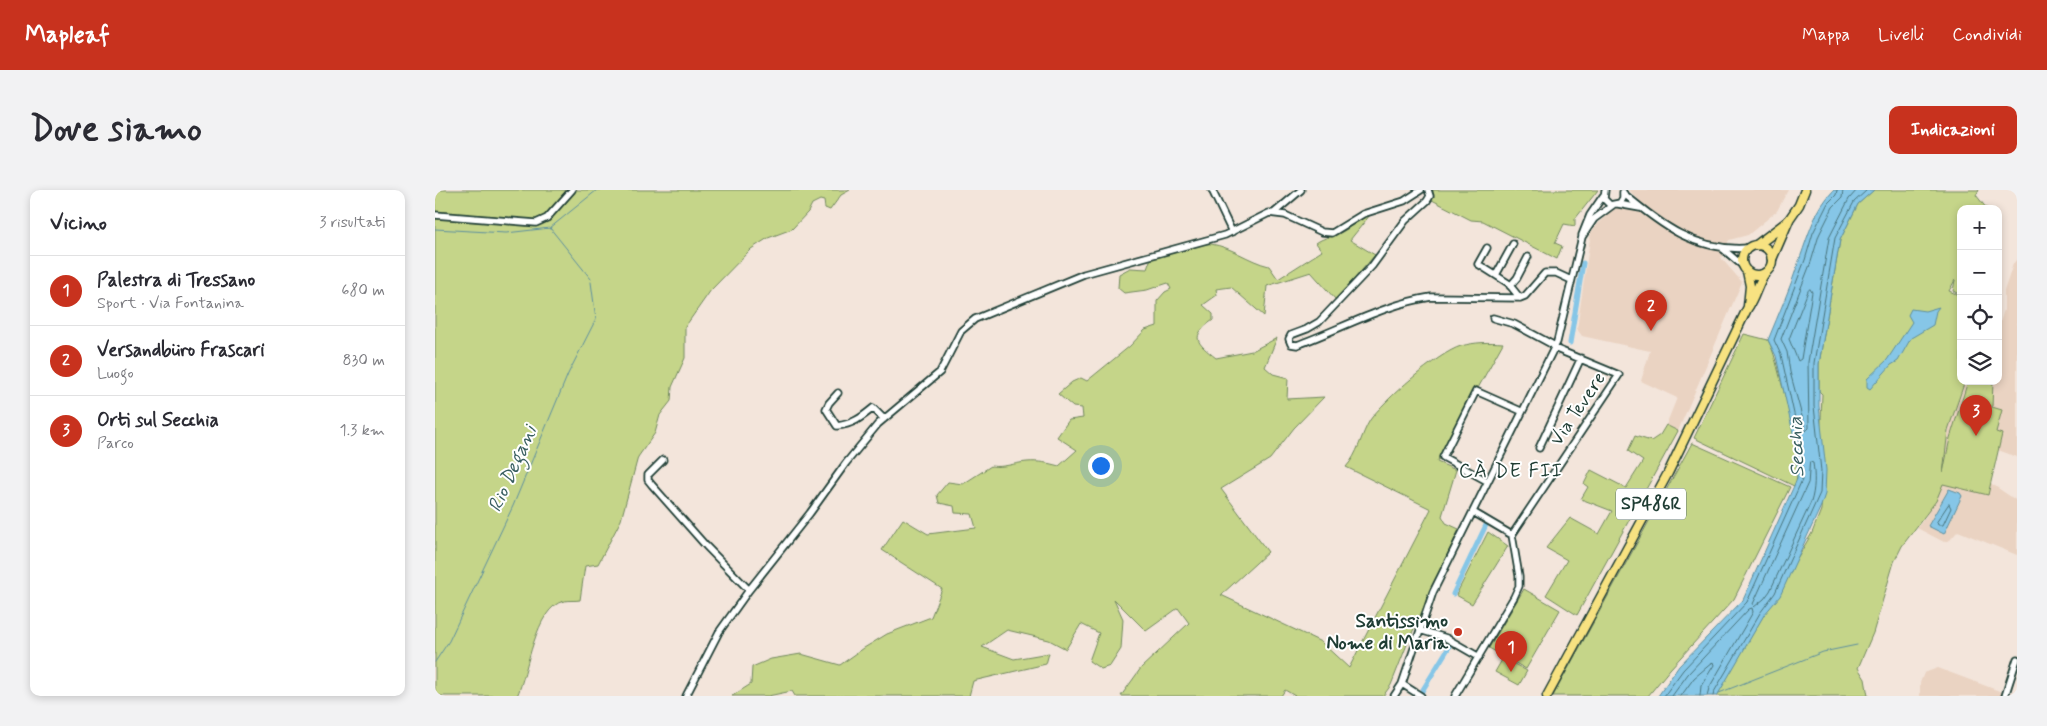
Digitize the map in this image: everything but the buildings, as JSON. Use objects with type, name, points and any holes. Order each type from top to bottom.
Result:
[{"type":"highway","name":"SP486R","points":[[1753,246],[1788,221]]},
{"type":"highway","name":"SP486R","points":[[1772,258],[1788,221]]},
{"type":"main road","name":"SP486R","points":[[1788,221],[1799,205],[1805,190]]},
{"type":"main road","name":"SP486R","points":[[1747,309],[1750,286],[1743,256],[1753,246]]},
{"type":"main road","points":[[1753,246],[1768,250],[1772,258]]},
{"type":"main road","name":"SP486R","points":[[1547,696],[1668,473],[1747,309],[1755,299],[1761,278],[1772,263],[1772,258]]},
{"type":"main road","points":[[1745,268],[1757,275],[1766,272]]},
{"type":"street","points":[[435,215],[536,222],[547,218],[572,190]]},
{"type":"street","points":[[1211,190],[1232,232]]},
{"type":"street","points":[[686,696],[719,632],[846,462],[884,419],[941,372],[961,331],[975,319],[1083,274],[1232,232],[1265,214],[1275,212],[1301,190]]},
{"type":"street","points":[[1275,212],[1322,232],[1332,233],[1363,214],[1404,201],[1421,190]]},
{"type":"street","points":[[1428,190],[1429,196],[1427,201],[1405,221],[1372,266],[1319,322],[1291,335],[1291,344],[1297,346],[1397,305],[1419,299],[1431,297],[1520,298],[1525,296],[1545,273],[1551,272],[1571,280]]},
{"type":"street","points":[[1582,237],[1594,219],[1623,198],[1622,192]]},
{"type":"street","points":[[1622,192],[1666,227],[1694,241],[1723,249],[1753,246]]},
{"type":"street","points":[[1604,193],[1605,202],[1640,208]]},
{"type":"street","points":[[1394,696],[1402,684],[1433,592],[1554,347],[1583,229],[1604,193]]},
{"type":"street","points":[[1496,275],[1513,244]]},
{"type":"street","points":[[1487,248],[1478,264],[1510,286],[1520,298]]},
{"type":"street","points":[[1723,249],[1745,268]]},
{"type":"street","points":[[1510,286],[1528,258]]},
{"type":"street","points":[[1493,318],[1514,324],[1554,347],[1581,358],[1539,448]]},
{"type":"street","name":"Via Tevere","points":[[1513,535],[1619,374],[1581,358]]},
{"type":"street","points":[[1487,481],[1443,457],[1476,390],[1521,411]]},
{"type":"street","points":[[838,394],[829,402],[826,409],[837,426],[858,421],[873,408],[884,419]]},
{"type":"street","points":[[663,460],[650,472],[648,480],[749,590]]},
{"type":"street","points":[[1455,696],[1501,620],[1519,586],[1513,535],[1473,512]]},
{"type":"street","points":[[1420,630],[1446,638],[1479,657]]},
{"type":"street","points":[[2005,696],[2017,659]]},
{"type":"street","points":[[2009,682],[2017,679]]},
{"type":"street","points":[[1402,684],[1419,695]]},
{"type":"shaded area","points":[[1629,190],[1788,190],[1777,211],[1748,235],[1729,240],[1721,258],[1742,282],[1678,431],[1666,425],[1677,398],[1641,381],[1650,351],[1582,336],[1577,329],[1591,232],[1607,214],[1618,207],[1631,210],[1639,200]]},
{"type":"shaded area","points":[[2017,259],[2017,457],[1998,450],[1989,482],[2017,501],[2017,555],[1958,531],[1950,540],[1944,542],[1917,528],[1926,516],[1943,481],[1948,430],[1963,385],[2002,385],[2004,291],[2013,264]]},
{"type":"shaded area","points":[[1938,668],[2002,692],[2001,696],[1920,696],[1920,683],[1924,673]]},
{"type":"green space","points":[[435,190],[850,190],[841,195],[830,210],[825,208],[824,201],[820,200],[812,204],[808,212],[792,229],[768,238],[751,249],[711,290],[685,327],[685,358],[672,387],[671,401],[660,415],[655,433],[638,457],[621,520],[598,564],[585,566],[580,600],[564,601],[554,606],[546,615],[539,628],[517,696],[435,696]]},
{"type":"green space","points":[[1433,190],[1598,190],[1575,219],[1575,226],[1564,224],[1555,243],[1562,246],[1557,259],[1483,221],[1471,220],[1432,200]]},
{"type":"green space","points":[[1874,190],[1979,190],[1976,195],[1984,205],[1957,205],[1957,293],[1953,291],[1955,280],[1949,291],[1957,294],[1957,385],[1964,385],[1948,430],[1943,473],[1950,438],[1967,385],[1993,385],[1992,407],[2002,410],[1996,432],[2002,434],[1988,495],[1943,484],[1936,501],[1902,546],[1894,562],[1873,633],[1858,668],[1865,679],[1868,696],[1716,696],[1812,533],[1821,510],[1820,443],[1822,394],[1819,391],[1819,364],[1840,240],[1858,204]]},
{"type":"green space","points":[[1370,215],[1350,240],[1375,255],[1336,300],[1311,272],[1267,286],[1264,316],[1231,287],[1216,289],[1217,295],[1203,305],[1213,314],[1213,320],[1201,331],[1198,340],[1216,358],[1252,351],[1277,338],[1265,367],[1273,374],[1288,378],[1287,399],[1324,397],[1294,428],[1270,459],[1221,489],[1268,552],[1221,595],[1321,642],[1349,668],[1431,509],[1346,467],[1354,456],[1370,420],[1412,378],[1451,350],[1461,346],[1503,343],[1437,462],[1456,470],[1442,516],[1446,523],[1459,529],[1408,642],[1391,685],[1383,696],[1295,696],[1285,690],[1281,696],[1121,696],[1141,668],[1189,623],[1178,608],[1146,631],[1114,599],[1123,619],[1121,649],[1110,666],[1101,669],[1089,661],[1099,633],[1081,624],[1066,649],[1049,640],[1007,630],[982,647],[1014,659],[1049,653],[1046,664],[973,681],[969,696],[795,696],[792,691],[768,696],[732,696],[751,684],[752,667],[771,659],[801,654],[840,665],[887,634],[931,617],[942,589],[882,550],[903,519],[928,534],[976,528],[972,514],[955,513],[954,506],[939,503],[937,495],[948,482],[963,484],[991,466],[1031,462],[1059,466],[1077,450],[1057,437],[1069,420],[1083,418],[1082,408],[1073,407],[1058,394],[1072,382],[1081,378],[1087,381],[1130,346],[1145,330],[1157,326],[1157,301],[1165,292],[1171,289],[1168,283],[1147,290],[1124,293],[1118,288],[1119,274],[1130,268],[1147,269],[1151,258],[1191,247],[1211,244],[1226,248],[1269,266],[1278,279],[1322,251],[1316,243],[1342,232],[1362,218]]},
{"type":"green space","points":[[1744,334],[1768,340],[1774,354],[1795,432],[1798,461],[1794,486],[1694,438]]},
{"type":"green space","points":[[1666,425],[1678,431],[1577,615],[1546,595],[1567,560],[1546,548],[1570,518],[1599,534],[1612,511],[1581,499],[1588,487],[1584,484],[1591,470],[1626,488],[1643,461],[1628,451],[1635,436],[1651,441],[1660,435]]},
{"type":"green space","points":[[1692,443],[1790,487],[1734,599],[1648,696],[1553,696]]},
{"type":"green space","points":[[1488,532],[1508,546],[1472,604],[1456,595]]},
{"type":"green space","points":[[1524,589],[1560,610],[1526,669],[1489,648]]},
{"type":"green space","points":[[1503,658],[1527,671],[1519,685],[1495,672]]},
{"type":"water","name":"Secchia","points":[[1834,190],[1874,190],[1858,204],[1840,240],[1819,364],[1819,406],[1826,470],[1825,494],[1821,506],[1780,596],[1764,615],[1717,696],[1658,696],[1679,666],[1743,600],[1797,479],[1797,451],[1776,356],[1768,340],[1813,222],[1827,197]]},
{"type":"water","points":[[1939,307],[1936,311],[1933,325],[1911,338],[1898,361],[1891,365],[1870,389],[1867,387],[1867,379],[1887,360],[1912,322],[1908,315],[1911,309],[1925,311]]},
{"type":"water","points":[[1949,489],[1960,493],[1962,496],[1944,534],[1928,526]]},
{"type":"waterway","points":[[435,229],[506,233],[550,228],[597,190]]},
{"type":"waterway","name":"Rio Degani","points":[[550,228],[591,279]]},
{"type":"waterway","points":[[1570,343],[1583,263]]},
{"type":"waterway","name":"Rio Degani","points":[[435,662],[449,641],[513,506],[568,374],[596,319],[591,282]]},
{"type":"waterway","points":[[1453,594],[1487,523]]},
{"type":"waterway","points":[[1719,693],[1823,652],[1857,645]]},
{"type":"waterway","points":[[1419,696],[1449,647]]},
{"type":"place","name":"Versandbüro Frascari","points":[[1651,331]]},
{"type":"place","name":"Orti sul Secchia","points":[[1976,436]]},
{"type":"place","name":"Santissimo Nome di Maria","points":[[1458,632]]},
{"type":"place","name":"Palestra di Tressano","points":[[1511,672]]},
{"type":"district","name":"CÀ DE FII","points":[[1511,471]]}]
